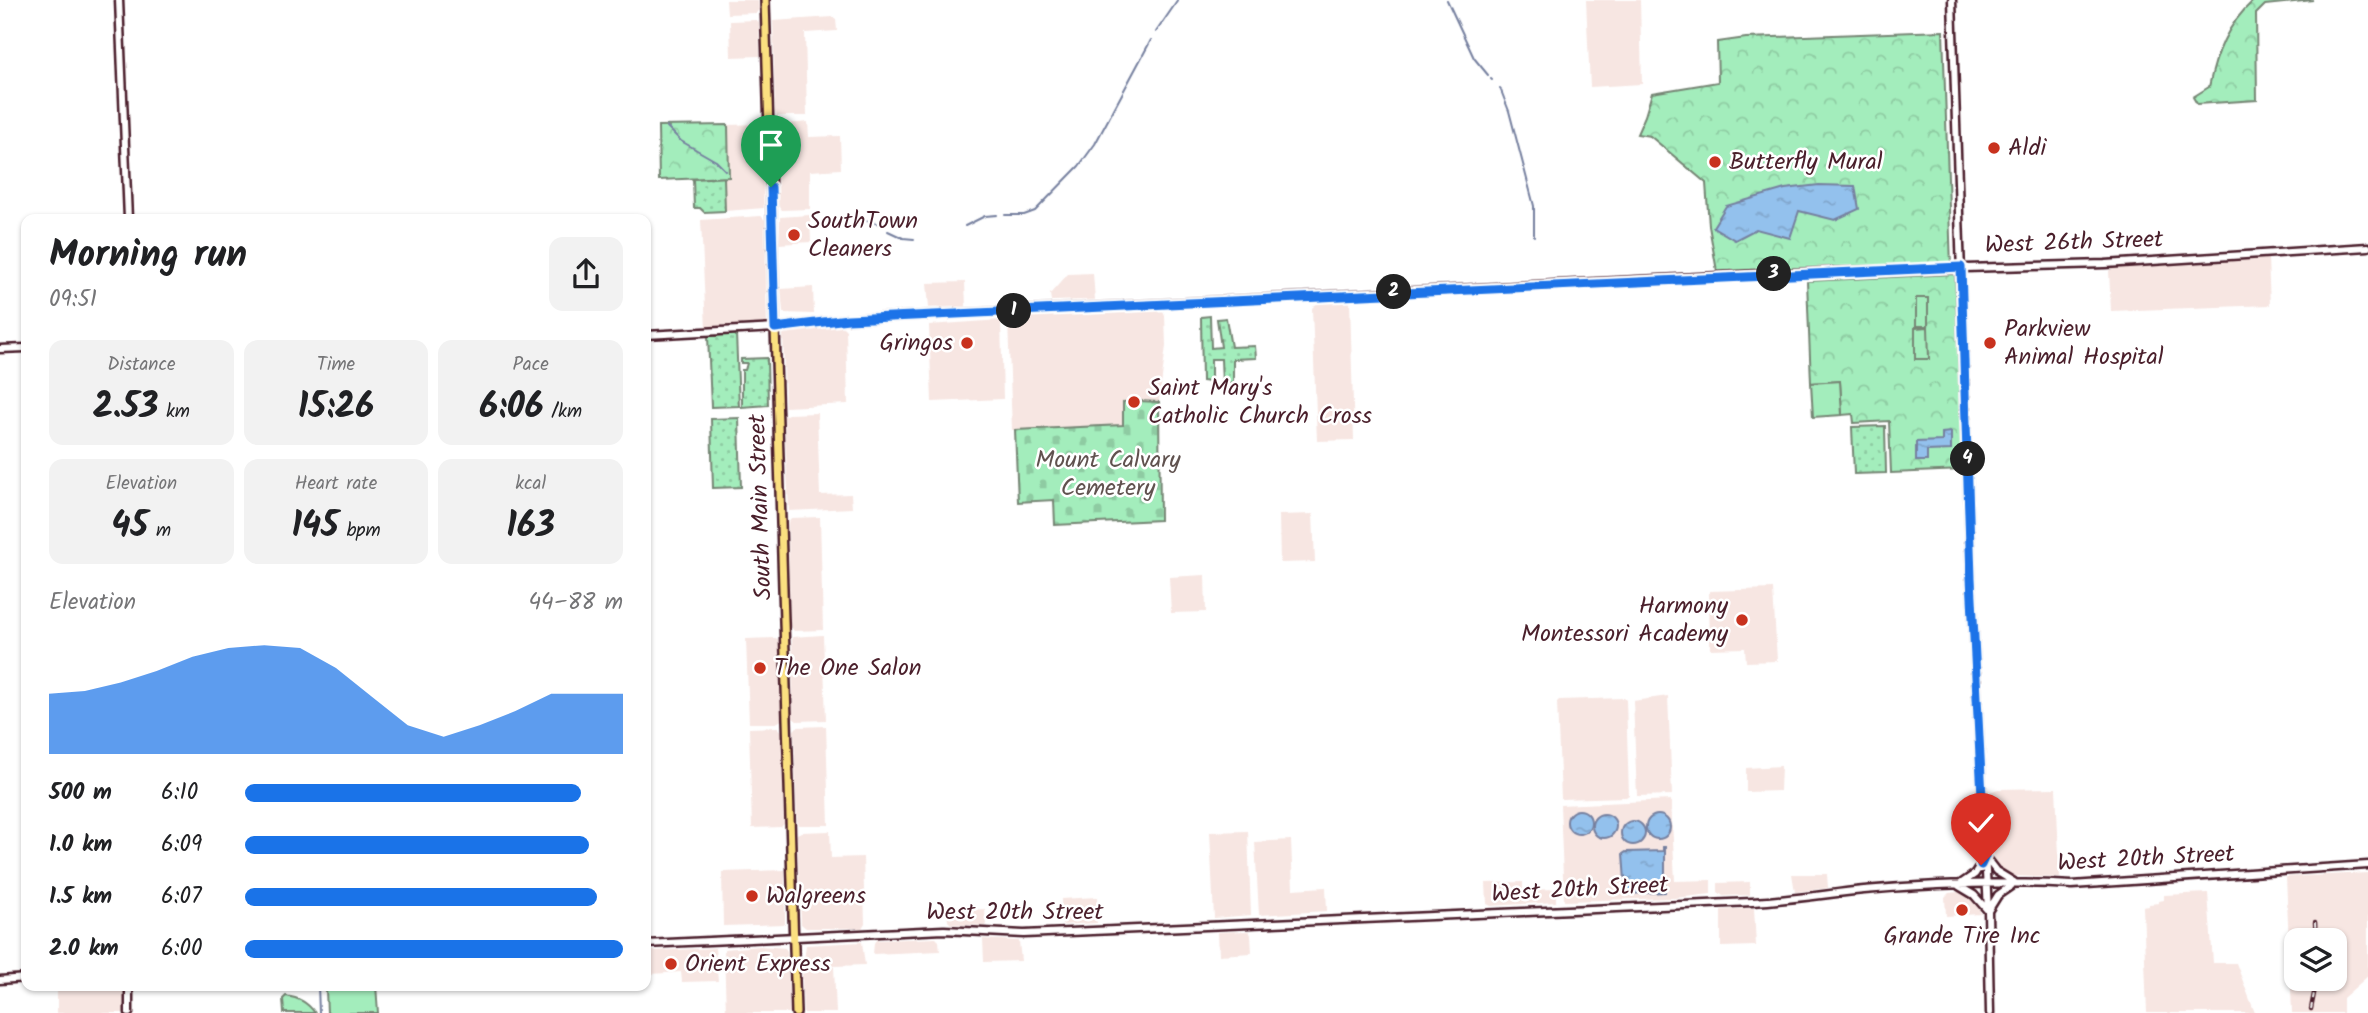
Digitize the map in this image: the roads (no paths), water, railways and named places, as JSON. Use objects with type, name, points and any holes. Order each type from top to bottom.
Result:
[{"type":"main road","points":[[119,0],[128,214]]},
{"type":"main road","name":"South Main Street","points":[[765,0],[796,1013]]},
{"type":"main road","points":[[1952,0],[1971,578],[1988,911],[1990,1013]]},
{"type":"main road","name":"West 26th Street","points":[[651,335],[775,328],[848,319],[1961,267],[2105,264],[2368,247]]},
{"type":"main road","points":[[0,349],[21,348]]},
{"type":"main road","points":[[1985,856],[1996,872],[2016,883],[1998,895],[1988,911]]},
{"type":"main road","points":[[1985,856],[1975,874],[1958,886],[1974,895],[1988,911]]},
{"type":"main road","name":"West 20th Street","points":[[651,944],[944,930],[1037,934],[1788,900],[1864,890],[2016,883],[2072,885],[2368,865]]},
{"type":"main road","points":[[0,980],[21,978]]},
{"type":"main road","points":[[129,991],[129,1013]]},
{"type":"water","points":[[1819,185],[1855,186],[1859,209],[1835,220],[1799,211],[1790,238],[1756,229],[1735,240],[1713,227],[1726,206],[1785,189]]},
{"type":"water","points":[[1951,432],[1951,450],[1927,451],[1927,461],[1916,461],[1916,442],[1942,441],[1942,433]]},
{"type":"water","points":[[1579,810],[1590,817],[1591,822],[1584,833],[1579,834],[1568,827],[1567,822],[1574,811]]},
{"type":"water","points":[[1604,814],[1615,821],[1616,826],[1609,837],[1604,838],[1593,831],[1592,826],[1599,815]]},
{"type":"water","points":[[1658,815],[1669,822],[1670,827],[1663,838],[1658,839],[1647,832],[1646,827],[1653,816]]},
{"type":"water","points":[[1633,821],[1644,828],[1645,833],[1638,844],[1633,845],[1622,838],[1621,833],[1628,822]]},
{"type":"water","points":[[1663,847],[1665,892],[1626,894],[1623,854],[1663,851]]},
{"type":"waterway","points":[[1156,32],[1178,0]]},
{"type":"waterway","points":[[1447,0],[1474,58],[1488,75]]},
{"type":"waterway","points":[[1005,215],[1024,215],[1035,211],[1079,166],[1095,144],[1151,40]]},
{"type":"waterway","points":[[1500,88],[1509,111],[1534,206],[1534,236]]},
{"type":"waterway","points":[[667,127],[681,141],[716,161],[726,171]]},
{"type":"waterway","points":[[965,226],[985,216],[997,215]]},
{"type":"waterway","points":[[858,219],[880,224]]},
{"type":"waterway","points":[[888,231],[903,238],[914,239]]},
{"type":"waterway","points":[[318,991],[319,1013]]},
{"type":"railway","points":[[2315,922],[2315,928]]},
{"type":"railway","points":[[2311,1009],[2314,991]]},
{"type":"place","name":"Aldi","points":[[1994,148]]},
{"type":"place","name":"Butterfly Mural","points":[[1715,162]]},
{"type":"place","name":"SouthTown Cleaners","points":[[794,235]]},
{"type":"place","name":"Gringos","points":[[967,343]]},
{"type":"place","name":"Parkview Animal Hospital","points":[[1990,343]]},
{"type":"place","name":"Saint Mary's Catholic Church Cross","points":[[1134,402]]},
{"type":"place","name":"Harmony Montessori Academy","points":[[1742,620]]},
{"type":"place","name":"The One Salon","points":[[760,668]]},
{"type":"place","name":"Walgreens","points":[[752,896]]},
{"type":"place","name":"Grande Tire Inc","points":[[1962,910]]},
{"type":"place","name":"Orient Express","points":[[671,964]]},
{"type":"park label","name":"Mount Calvary Cemetery","points":[[1108,474]]}]
